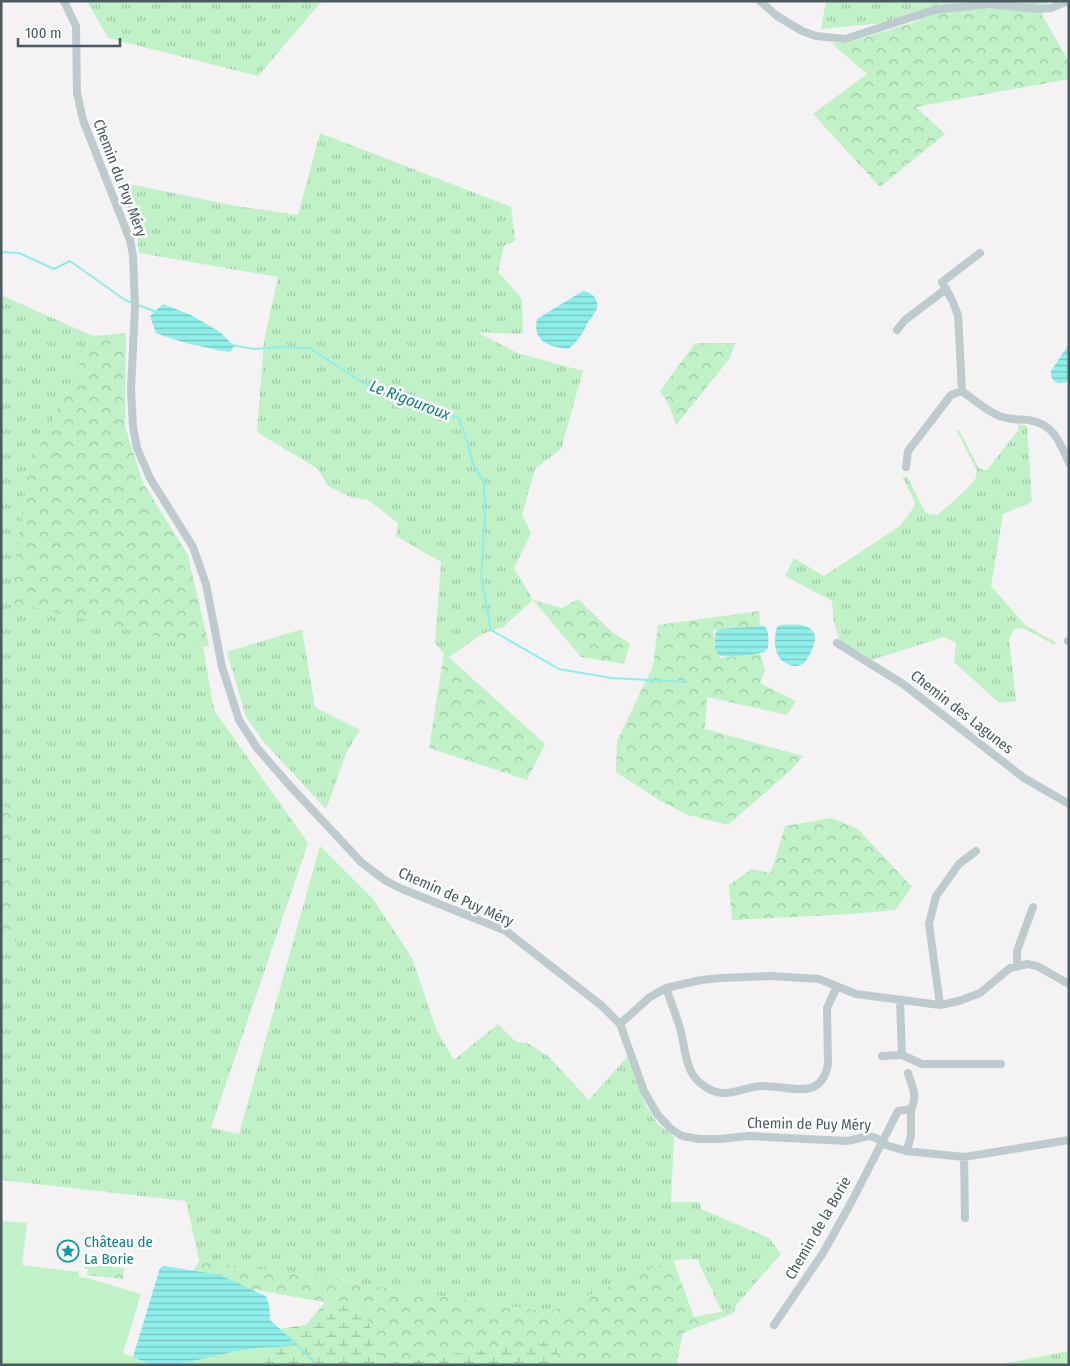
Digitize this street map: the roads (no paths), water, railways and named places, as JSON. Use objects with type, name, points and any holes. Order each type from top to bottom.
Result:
[{"type":"street","name":"Chemin du Puy Méry","points":[[64,1],[76,26],[77,93],[83,120],[130,240],[133,256],[135,302],[130,390],[133,427]]},
{"type":"street","points":[[760,1],[777,16],[793,26],[816,36],[845,39],[934,10],[988,4],[1040,9],[1051,8],[1068,1]]},
{"type":"street","points":[[980,253],[942,282],[958,315],[962,390],[998,416],[1016,420],[1030,420],[1053,432],[1059,439],[1068,459]]},
{"type":"street","points":[[897,330],[905,320],[946,289]]},
{"type":"street","points":[[906,467],[908,452],[951,395],[962,390]]},
{"type":"street","name":"Chemin de Puy Méry","points":[[133,427],[137,448],[150,478],[193,547],[206,584],[222,668],[239,720],[257,748],[362,862],[386,881],[506,931],[602,1006],[620,1024],[644,1091],[657,1114],[671,1129],[682,1136],[699,1139],[748,1136],[847,1141],[869,1136],[876,1138],[886,1145],[907,1152],[964,1157],[1069,1140]]},
{"type":"street","name":"Chemin des Lagunes","points":[[837,643],[903,684],[1024,778],[1069,804]]},
{"type":"street","points":[[940,1005],[929,924],[936,896],[959,864],[976,851]]},
{"type":"street","points":[[1017,966],[1017,951],[1033,907]]},
{"type":"street","points":[[620,1024],[650,997],[666,988],[720,978],[771,976],[819,979],[856,994],[940,1005],[959,1002],[980,993],[1010,968],[1027,964],[1037,966],[1069,984]]},
{"type":"street","points":[[666,988],[680,1028],[690,1069],[699,1082],[713,1091],[730,1094],[761,1086],[805,1090],[822,1080],[827,1072],[828,1064],[827,1008],[837,986]]},
{"type":"street","points":[[900,1000],[902,1055]]},
{"type":"street","points":[[882,1056],[902,1055],[922,1064],[1001,1064]]},
{"type":"street","points":[[907,1152],[911,1135],[911,1109],[915,1096],[908,1073]]},
{"type":"street","name":"Chemin de la Borie","points":[[774,1325],[822,1253],[898,1112],[911,1109]]},
{"type":"street","points":[[964,1157],[965,1218]]},
{"type":"water","points":[[583,291],[590,293],[596,299],[597,306],[581,335],[568,349],[554,347],[544,342],[537,333],[537,319]]},
{"type":"water","points":[[163,304],[191,315],[220,332],[234,346],[230,352],[201,347],[156,333],[150,316]]},
{"type":"water","points":[[1069,344],[1069,381],[1059,383],[1052,378],[1051,371]]},
{"type":"water","points":[[780,625],[804,626],[813,632],[815,637],[814,644],[810,654],[802,664],[797,666],[791,665],[779,657],[775,646],[775,638],[777,627]]},
{"type":"water","points":[[764,626],[768,633],[768,648],[764,652],[728,656],[722,656],[717,653],[715,643],[716,631],[720,629]]},
{"type":"water","points":[[164,1266],[220,1275],[266,1296],[270,1320],[289,1337],[293,1346],[232,1352],[176,1365],[149,1364],[133,1357],[160,1268]]},
{"type":"waterway","name":"Le Rigouroux","points":[[1,252],[19,253],[54,269],[70,261],[125,300],[133,303]]},
{"type":"waterway","name":"Le Rigouroux","points":[[138,305],[157,312]]},
{"type":"waterway","name":"Le Rigouroux","points":[[232,345],[254,349],[279,347],[309,348],[362,382],[459,418],[473,464],[484,483],[485,517],[481,577],[491,630],[559,669],[611,678],[687,682]]},
{"type":"waterway","points":[[289,1337],[317,1365]]},
{"type":"place","name":"Château de La Borie","points":[[68,1251]]}]
